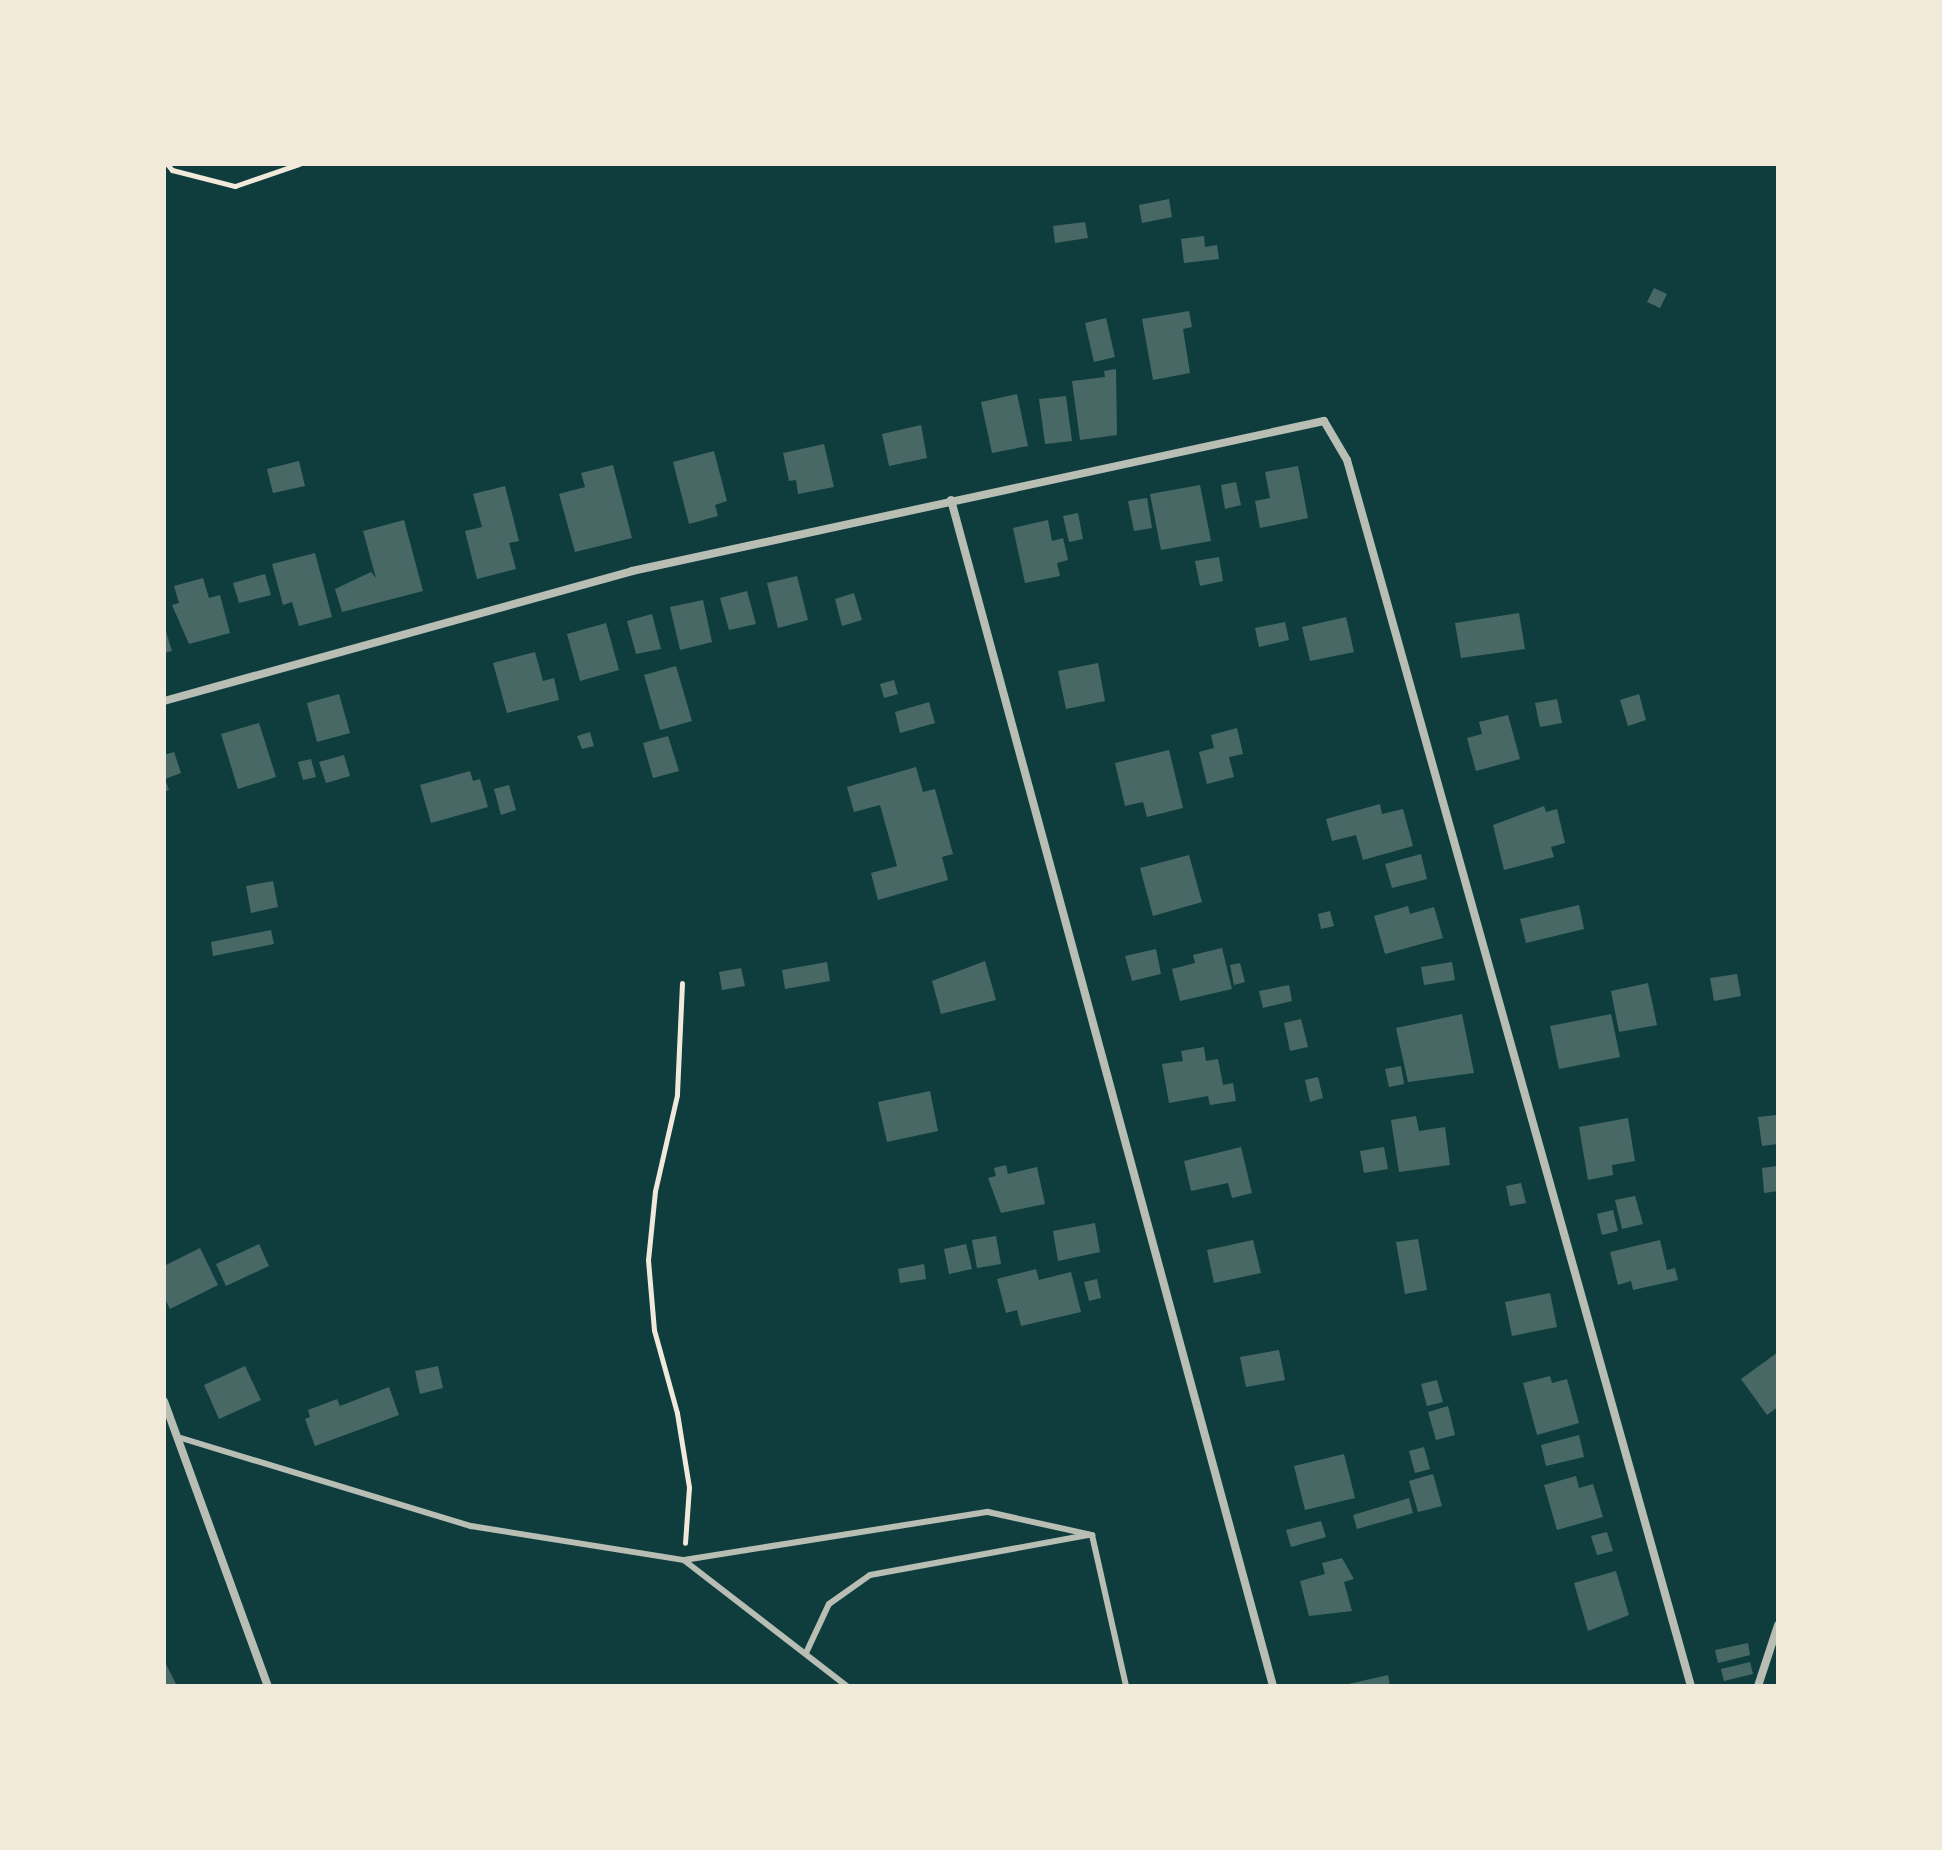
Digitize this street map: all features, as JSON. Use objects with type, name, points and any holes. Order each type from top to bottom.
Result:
[{"type":"street","points":[[164,701],[632,571],[1324,421],[1347,460],[1691,1686]]},
{"type":"street","points":[[951,500],[1273,1686]]},
{"type":"street","points":[[164,1401],[181,1438],[268,1686]]},
{"type":"street","points":[[1758,1686],[1778,1625]]},
{"type":"lane","points":[[181,1438],[471,1526],[684,1560],[988,1512],[1092,1535]]},
{"type":"lane","points":[[806,1653],[829,1604],[870,1575],[1092,1535]]},
{"type":"lane","points":[[1092,1535],[1126,1686]]},
{"type":"lane","points":[[684,1560],[847,1686]]},
{"type":"path","points":[[167,164],[235,186],[299,164]]},
{"type":"path","points":[[682,983],[677,1095],[655,1191],[648,1260],[654,1330],[677,1413],[689,1487],[684,1560]]},
{"type":"building","points":[[1169,199],[1172,217],[1142,223],[1139,205]]},
{"type":"building","points":[[1085,222],[1088,238],[1055,243],[1053,226]]},
{"type":"building","points":[[1204,236],[1205,247],[1217,245],[1219,259],[1184,263],[1181,239]]},
{"type":"building","points":[[1654,288],[1667,294],[1660,308],[1647,302]]},
{"type":"building","points":[[1189,311],[1192,327],[1183,329],[1190,373],[1153,380],[1142,319]]},
{"type":"building","points":[[1106,318],[1115,357],[1094,362],[1085,323]]},
{"type":"building","points":[[1116,369],[1117,435],[1080,440],[1072,381],[1105,377],[1104,371]]},
{"type":"building","points":[[1017,394],[1028,446],[992,453],[981,402]]},
{"type":"building","points":[[1066,396],[1072,441],[1045,444],[1039,399]]},
{"type":"building","points":[[921,425],[927,458],[889,466],[882,434]]},
{"type":"building","points":[[824,444],[834,487],[798,494],[796,480],[789,481],[783,453]]},
{"type":"building","points":[[714,451],[727,501],[715,505],[718,516],[689,524],[673,462]]},
{"type":"building","points":[[299,461],[305,486],[273,493],[267,469]]},
{"type":"building","points":[[613,465],[632,538],[575,552],[559,494],[585,487],[581,473]]},
{"type":"building","points":[[1298,466],[1308,518],[1260,528],[1255,501],[1270,498],[1265,472]]},
{"type":"building","points":[[1236,482],[1241,505],[1225,509],[1221,485]]},
{"type":"building","points":[[1200,485],[1211,541],[1161,550],[1150,494]]},
{"type":"building","points":[[505,486],[519,541],[509,543],[516,569],[477,579],[465,531],[482,527],[473,494]]},
{"type":"building","points":[[1147,498],[1152,528],[1134,531],[1128,501]]},
{"type":"building","points":[[1078,513],[1083,539],[1069,542],[1063,516]]},
{"type":"building","points":[[404,520],[423,591],[342,612],[335,589],[371,572],[376,578],[363,531]]},
{"type":"building","points":[[1048,520],[1052,541],[1063,538],[1068,560],[1057,563],[1060,576],[1025,583],[1013,528]]},
{"type":"building","points":[[315,553],[332,617],[299,626],[292,602],[283,605],[272,564]]},
{"type":"building","points":[[1219,557],[1223,581],[1200,586],[1195,561]]},
{"type":"building","points":[[265,574],[271,595],[239,603],[233,583]]},
{"type":"building","points":[[797,576],[808,620],[778,628],[767,583]]},
{"type":"building","points":[[203,578],[209,598],[220,595],[230,633],[189,644],[172,605],[179,603],[174,586]]},
{"type":"building","points":[[747,591],[756,624],[729,630],[720,598]]},
{"type":"building","points":[[854,593],[862,620],[842,626],[835,599]]},
{"type":"building","points":[[703,600],[712,642],[680,650],[670,607]]},
{"type":"building","points":[[1519,613],[1525,649],[1461,658],[1455,623]]},
{"type":"building","points":[[652,614],[661,649],[636,654],[627,621]]},
{"type":"building","points":[[1346,617],[1354,652],[1310,661],[1302,627]]},
{"type":"building","points":[[1285,622],[1289,640],[1259,647],[1255,628]]},
{"type":"building","points":[[606,623],[619,670],[580,681],[567,634]]},
{"type":"building","points":[[164,625],[172,651],[164,653]]},
{"type":"building","points":[[535,652],[543,681],[554,678],[559,700],[507,713],[493,663]]},
{"type":"building","points":[[1098,663],[1105,701],[1066,709],[1058,671]]},
{"type":"building","points":[[676,666],[692,721],[660,730],[644,675]]},
{"type":"building","points":[[894,680],[898,694],[884,698],[880,684]]},
{"type":"building","points":[[339,694],[350,733],[317,742],[307,703]]},
{"type":"building","points":[[1639,694],[1646,720],[1628,726],[1620,700]]},
{"type":"building","points":[[1557,699],[1562,723],[1540,727],[1535,703]]},
{"type":"building","points":[[929,702],[935,723],[900,733],[895,712]]},
{"type":"building","points":[[1508,715],[1520,759],[1476,771],[1467,738],[1482,734],[1479,722]]},
{"type":"building","points":[[259,723],[276,777],[238,789],[221,734]]},
{"type":"building","points":[[1237,728],[1243,754],[1229,757],[1234,777],[1207,784],[1199,752],[1214,748],[1211,735]]},
{"type":"building","points":[[590,732],[594,746],[582,749],[577,736]]},
{"type":"building","points":[[668,736],[679,771],[653,778],[643,743]]},
{"type":"building","points":[[1169,750],[1183,808],[1147,817],[1143,802],[1125,806],[1115,763]]},
{"type":"building","points":[[174,752],[181,773],[165,779],[169,790],[164,792],[164,755]]},
{"type":"building","points":[[344,755],[350,776],[326,783],[319,762]]},
{"type":"building","points":[[311,759],[316,777],[303,780],[298,762]]},
{"type":"building","points":[[916,767],[923,792],[935,789],[953,854],[942,857],[948,880],[878,900],[871,873],[897,866],[880,805],[854,812],[847,787]]},
{"type":"building","points":[[470,771],[473,781],[480,779],[488,807],[431,823],[420,785]]},
{"type":"building","points":[[509,785],[516,810],[501,815],[494,789]]},
{"type":"building","points":[[1380,804],[1382,814],[1403,809],[1413,846],[1363,860],[1356,835],[1332,841],[1326,819]]},
{"type":"building","points":[[1544,806],[1546,812],[1557,809],[1565,843],[1551,847],[1554,857],[1504,870],[1493,825]]},
{"type":"building","points":[[1421,854],[1427,879],[1392,888],[1385,864]]},
{"type":"building","points":[[1189,855],[1202,902],[1153,916],[1140,868]]},
{"type":"building","points":[[273,881],[278,907],[251,913],[246,886]]},
{"type":"building","points":[[1579,905],[1584,929],[1526,943],[1520,919]]},
{"type":"building","points":[[1408,906],[1410,914],[1434,907],[1443,938],[1385,954],[1374,916]]},
{"type":"building","points":[[1330,911],[1334,926],[1321,929],[1318,914]]},
{"type":"building","points":[[271,930],[274,944],[213,956],[211,942]]},
{"type":"building","points":[[1222,948],[1232,989],[1180,1001],[1172,969],[1195,963],[1193,955]]},
{"type":"building","points":[[1156,949],[1161,974],[1132,981],[1125,956]]},
{"type":"building","points":[[985,961],[996,1000],[941,1014],[932,981]]},
{"type":"building","points":[[827,962],[830,981],[785,989],[782,970]]},
{"type":"building","points":[[1452,962],[1455,980],[1424,985],[1421,967]]},
{"type":"building","points":[[1240,963],[1245,982],[1234,985],[1230,965]]},
{"type":"building","points":[[741,968],[745,986],[722,990],[719,972]]},
{"type":"building","points":[[1737,974],[1741,996],[1714,1001],[1710,978]]},
{"type":"building","points":[[1648,983],[1657,1025],[1619,1032],[1611,991]]},
{"type":"building","points":[[1289,985],[1292,1001],[1263,1008],[1259,991]]},
{"type":"building","points":[[1462,1014],[1474,1073],[1408,1082],[1396,1028]]},
{"type":"building","points":[[1611,1014],[1620,1057],[1559,1069],[1550,1026]]},
{"type":"building","points":[[1301,1019],[1308,1047],[1290,1051],[1284,1023]]},
{"type":"building","points":[[1204,1047],[1206,1061],[1218,1059],[1223,1085],[1233,1083],[1236,1101],[1210,1105],[1208,1096],[1169,1103],[1162,1064],[1183,1061],[1181,1051]]},
{"type":"building","points":[[1401,1066],[1404,1084],[1389,1087],[1385,1069]]},
{"type":"building","points":[[1318,1077],[1323,1098],[1310,1102],[1305,1080]]},
{"type":"building","points":[[930,1091],[938,1131],[887,1142],[878,1102]]},
{"type":"building","points":[[1776,1115],[1778,1144],[1762,1146],[1758,1117]]},
{"type":"building","points":[[1416,1116],[1419,1131],[1445,1127],[1450,1165],[1399,1172],[1391,1120]]},
{"type":"building","points":[[1628,1118],[1635,1161],[1612,1165],[1613,1175],[1588,1180],[1579,1127]]},
{"type":"building","points":[[1241,1147],[1252,1193],[1232,1198],[1228,1183],[1191,1191],[1184,1161]]},
{"type":"building","points":[[1384,1147],[1388,1169],[1364,1173],[1360,1151]]},
{"type":"building","points":[[1006,1165],[1008,1174],[1037,1167],[1045,1204],[1001,1213],[988,1178],[996,1176],[994,1168]]},
{"type":"building","points":[[1778,1166],[1778,1191],[1764,1193],[1762,1168]]},
{"type":"building","points":[[1521,1183],[1526,1203],[1510,1206],[1506,1186]]},
{"type":"building","points":[[1635,1196],[1643,1224],[1622,1229],[1615,1200]]},
{"type":"building","points":[[1613,1210],[1618,1231],[1602,1235],[1597,1214]]},
{"type":"building","points":[[1095,1223],[1100,1252],[1058,1261],[1053,1231]]},
{"type":"building","points":[[996,1236],[1001,1264],[977,1268],[972,1240]]},
{"type":"building","points":[[1418,1239],[1427,1290],[1405,1294],[1396,1242]]},
{"type":"building","points":[[1253,1240],[1261,1273],[1214,1283],[1207,1250]]},
{"type":"building","points":[[1660,1240],[1667,1270],[1675,1268],[1678,1280],[1633,1290],[1631,1281],[1618,1285],[1610,1252]]},
{"type":"building","points":[[259,1244],[269,1266],[226,1286],[216,1264]]},
{"type":"building","points":[[966,1244],[972,1269],[949,1274],[944,1249]]},
{"type":"building","points":[[200,1248],[218,1285],[170,1309],[164,1297],[164,1266]]},
{"type":"building","points":[[924,1264],[926,1279],[900,1283],[898,1269]]},
{"type":"building","points":[[1036,1269],[1039,1280],[1071,1272],[1081,1312],[1021,1326],[1017,1310],[1006,1313],[997,1279]]},
{"type":"building","points":[[1097,1279],[1101,1298],[1089,1301],[1084,1282]]},
{"type":"building","points":[[1550,1293],[1557,1327],[1512,1336],[1505,1302]]},
{"type":"building","points":[[1279,1350],[1285,1380],[1246,1387],[1240,1357]]},
{"type":"building","points":[[1778,1352],[1778,1407],[1767,1415],[1741,1379]]},
{"type":"building","points":[[245,1366],[261,1400],[219,1419],[204,1385]]},
{"type":"building","points":[[438,1366],[443,1388],[420,1394],[415,1371]]},
{"type":"building","points":[[1550,1376],[1552,1383],[1567,1379],[1579,1423],[1537,1435],[1523,1383]]},
{"type":"building","points":[[1437,1380],[1443,1402],[1427,1406],[1421,1384]]},
{"type":"building","points":[[389,1387],[399,1415],[315,1446],[305,1419],[310,1417],[308,1410],[337,1399],[340,1406]]},
{"type":"building","points":[[1448,1406],[1455,1435],[1436,1440],[1428,1412]]},
{"type":"building","points":[[1579,1435],[1584,1457],[1546,1466],[1541,1445]]},
{"type":"building","points":[[1424,1447],[1430,1469],[1415,1473],[1409,1451]]},
{"type":"building","points":[[1344,1454],[1355,1498],[1305,1510],[1294,1466]]},
{"type":"building","points":[[1433,1474],[1442,1506],[1418,1512],[1409,1481]]},
{"type":"building","points":[[1576,1476],[1579,1488],[1593,1484],[1603,1517],[1557,1530],[1544,1485]]},
{"type":"building","points":[[1409,1498],[1413,1513],[1357,1529],[1353,1515]]},
{"type":"building","points":[[1321,1521],[1326,1537],[1291,1547],[1286,1530]]},
{"type":"building","points":[[1607,1532],[1613,1551],[1597,1555],[1591,1536]]},
{"type":"building","points":[[1342,1558],[1354,1579],[1344,1582],[1352,1611],[1309,1616],[1300,1581],[1325,1574],[1322,1563]]},
{"type":"building","points":[[1616,1571],[1629,1615],[1588,1631],[1574,1583]]},
{"type":"building","points":[[1748,1643],[1750,1655],[1718,1663],[1715,1650]]},
{"type":"building","points":[[164,1660],[177,1686],[164,1686]]},
{"type":"building","points":[[1750,1662],[1753,1674],[1724,1681],[1721,1669]]},
{"type":"building","points":[[1388,1675],[1390,1686],[1344,1686],[1344,1685]]}]
